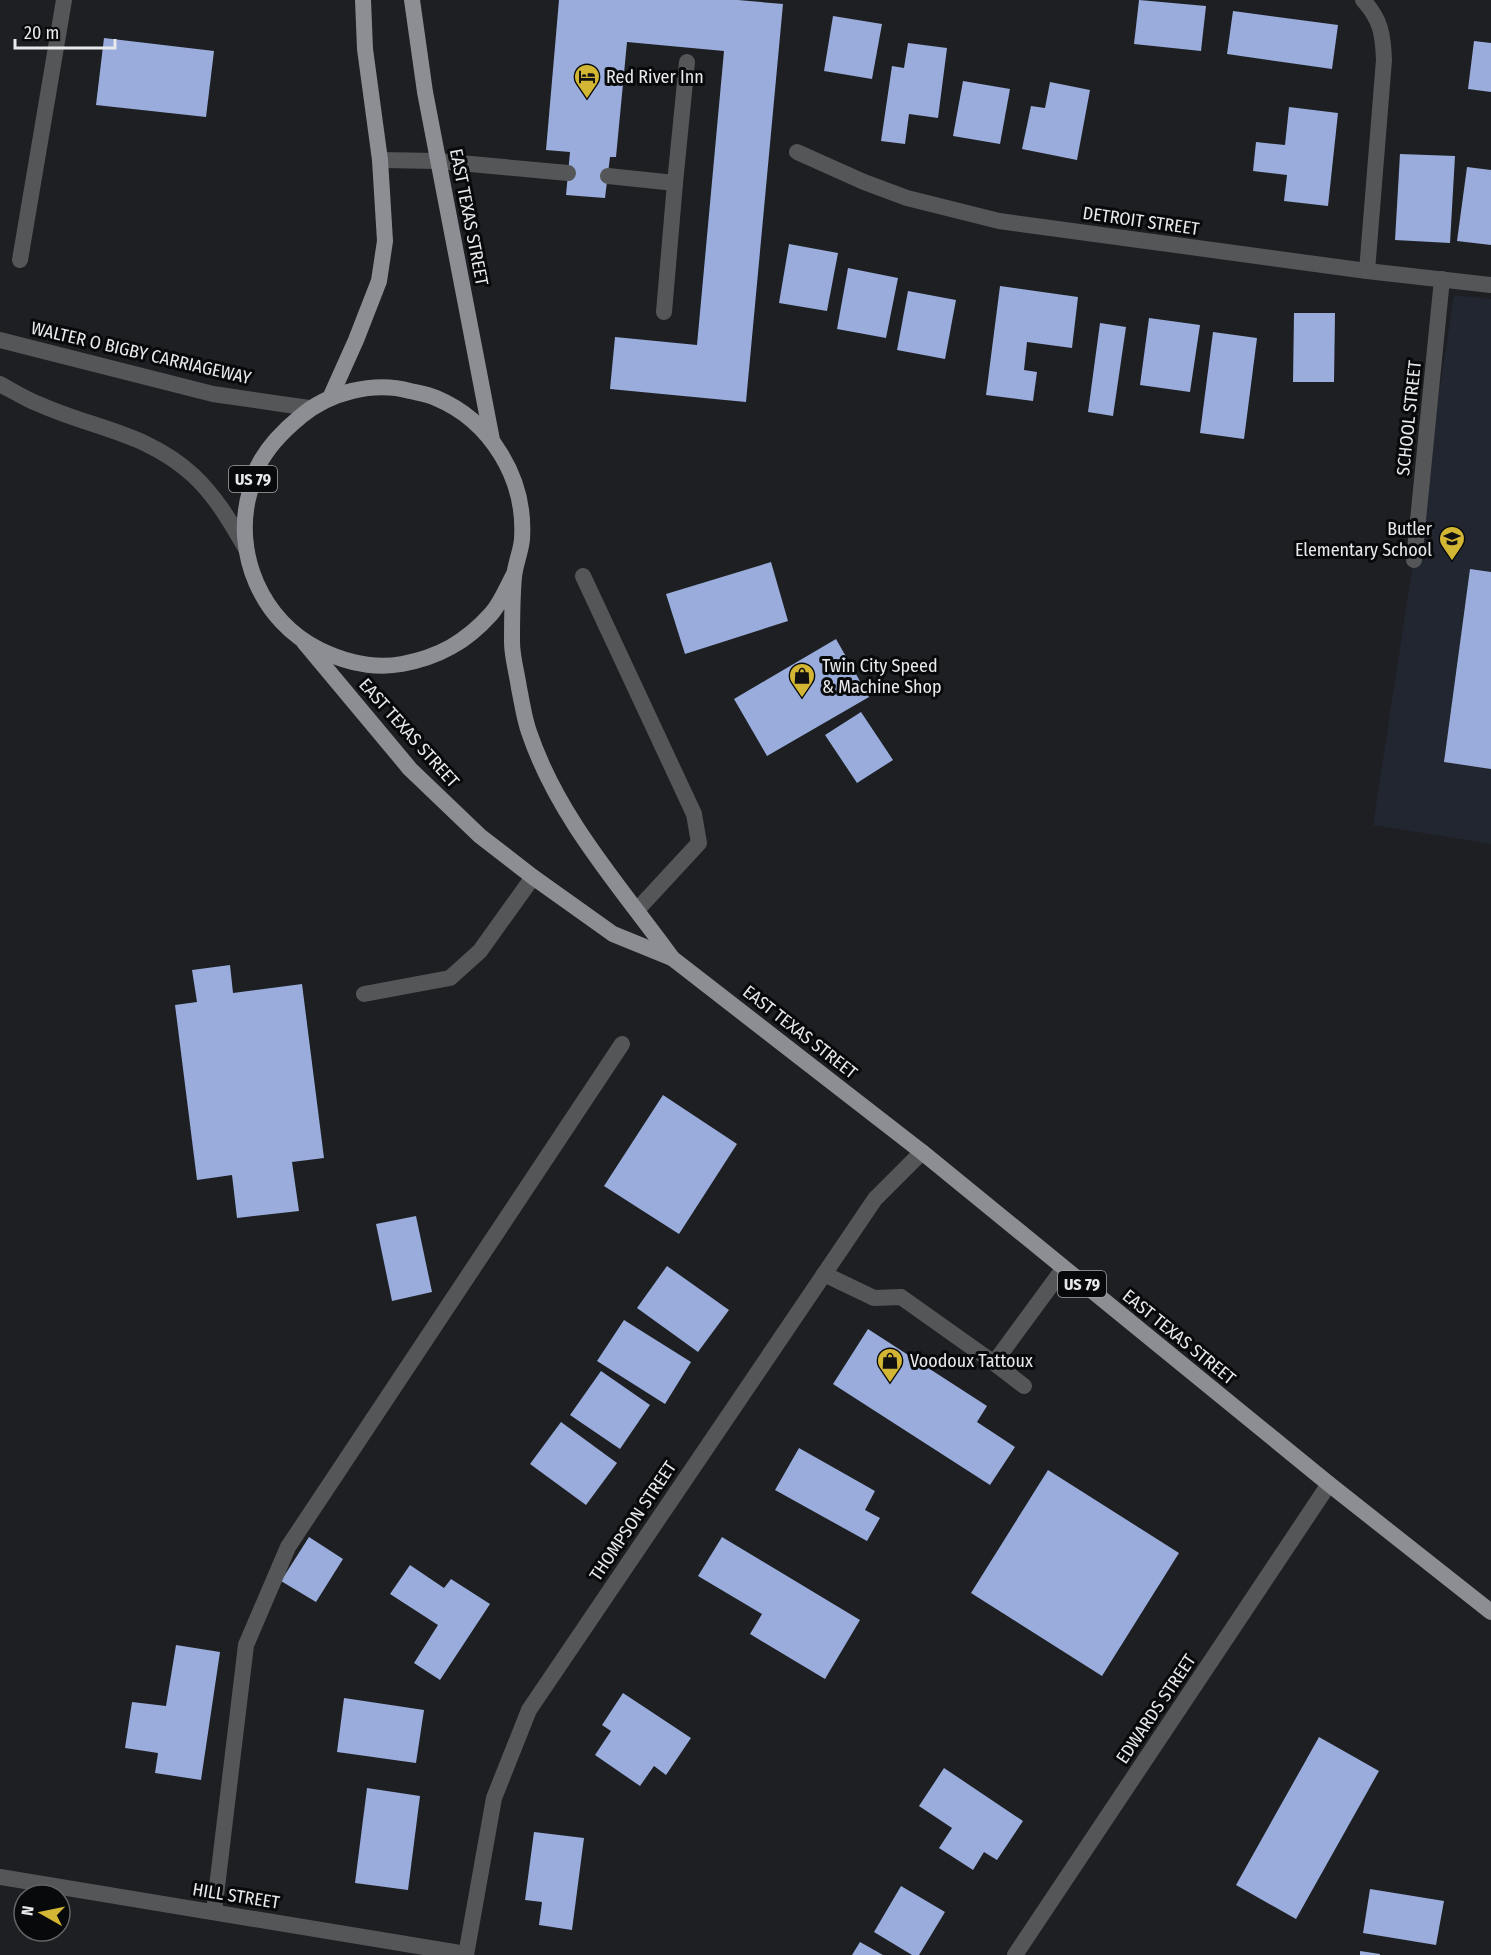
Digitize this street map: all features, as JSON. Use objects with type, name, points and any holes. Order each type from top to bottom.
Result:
[{"type":"main road","points":[[330,398],[379,281],[385,241],[380,160],[365,49],[363,0]]},
{"type":"main road","name":"EAST TEXAS STREET","points":[[412,0],[425,92],[492,440]]},
{"type":"main road","name":"EAST TEXAS STREET","points":[[672,958],[574,826],[548,780],[528,729],[512,648],[514,574],[522,540],[521,504],[510,470],[492,440],[467,415],[435,397],[400,388],[364,388],[330,398],[309,408],[279,434],[256,468],[245,507],[245,547],[256,584],[276,616],[304,642],[410,769],[480,836],[533,877],[613,934],[672,958],[922,1152],[1063,1269],[1491,1612]]},
{"type":"main road","name":"EAST TEXAS STREET","points":[[304,642],[343,661],[384,667],[426,660],[464,641],[494,612],[514,574]]},
{"type":"street","points":[[20,261],[64,0]]},
{"type":"street","points":[[1362,0],[1373,12],[1383,34],[1384,60],[1367,271]]},
{"type":"street","points":[[664,312],[687,62]]},
{"type":"street","name":"DETROIT STREET","points":[[797,152],[864,182],[907,198],[999,221],[1367,271],[1491,285]]},
{"type":"street","points":[[380,160],[438,161],[568,173]]},
{"type":"street","points":[[608,176],[675,183]]},
{"type":"street","name":"SCHOOL STREET","points":[[1414,560],[1442,279]]},
{"type":"street","name":"WALTER O BIGBY CARRIAGEWAY","points":[[0,340],[213,394],[309,408]]},
{"type":"street","points":[[0,384],[40,405],[113,429],[159,450],[193,476],[218,502],[245,547]]},
{"type":"street","points":[[583,576],[694,814],[699,843],[637,910]]},
{"type":"street","points":[[364,994],[450,978],[480,951],[533,877]]},
{"type":"street","points":[[214,1912],[246,1645],[288,1547],[622,1044]]},
{"type":"street","name":"THOMPSON STREET","points":[[466,1954],[494,1798],[529,1710],[875,1199],[922,1152]]},
{"type":"street","points":[[994,1363],[1063,1269]]},
{"type":"street","points":[[824,1274],[874,1298],[901,1297],[1024,1386]]},
{"type":"street","name":"EDWARDS STREET","points":[[1015,1955],[1329,1484]]},
{"type":"street","name":"HILL STREET","points":[[0,1877],[466,1954]]},
{"type":"shaded area","name":"Butler Elementary School","points":[[1454,295],[1491,299],[1491,844],[1373,825]]},
{"type":"building","points":[[559,0],[738,0],[783,4],[746,402],[610,389],[615,337],[697,345],[724,51],[627,42],[616,157],[610,157],[605,198],[566,195],[570,152],[546,150]]},
{"type":"building","points":[[1139,0],[1206,6],[1201,51],[1134,44]]},
{"type":"building","points":[[1233,11],[1338,25],[1332,69],[1227,54]]},
{"type":"building","points":[[833,16],[882,24],[872,79],[824,71]]},
{"type":"building","points":[[104,38],[214,51],[206,117],[96,105]]},
{"type":"building","points":[[1474,41],[1491,43],[1491,92],[1468,89]]},
{"type":"building","points":[[908,43],[947,48],[938,118],[909,114],[905,144],[881,141],[892,66],[904,68]]},
{"type":"building","points":[[963,81],[1010,89],[1000,144],[953,136]]},
{"type":"building","points":[[1050,82],[1090,90],[1077,160],[1022,149],[1031,106],[1045,108]]},
{"type":"building","points":[[1289,107],[1338,113],[1328,206],[1284,201],[1287,175],[1253,171],[1256,142],[1285,145]]},
{"type":"building","points":[[1400,154],[1455,156],[1450,243],[1395,240]]},
{"type":"building","points":[[1467,167],[1491,170],[1491,245],[1457,241]]},
{"type":"building","points":[[789,244],[838,253],[827,311],[779,303]]},
{"type":"building","points":[[848,268],[898,278],[886,338],[837,329]]},
{"type":"building","points":[[1000,286],[1078,297],[1072,348],[1027,342],[1024,370],[1037,372],[1033,401],[986,395]]},
{"type":"building","points":[[908,291],[956,300],[945,359],[897,350]]},
{"type":"building","points":[[1294,313],[1335,313],[1334,382],[1293,382]]},
{"type":"building","points":[[1149,318],[1200,325],[1190,392],[1140,385]]},
{"type":"building","points":[[1100,323],[1126,327],[1113,416],[1088,412]]},
{"type":"building","points":[[1213,332],[1257,338],[1244,439],[1200,433]]},
{"type":"building","points":[[771,562],[788,621],[685,654],[666,594]]},
{"type":"building","points":[[1470,569],[1491,572],[1491,769],[1444,762]]},
{"type":"building","points":[[836,639],[869,697],[767,756],[734,699]]},
{"type":"building","points":[[861,712],[893,760],[857,783],[825,735]]},
{"type":"building","points":[[230,965],[233,993],[302,984],[324,1158],[292,1162],[299,1211],[237,1218],[232,1175],[197,1180],[175,1005],[197,1002],[192,970]]},
{"type":"building","points":[[663,1095],[737,1144],[679,1234],[604,1186]]},
{"type":"building","points":[[416,1216],[432,1292],[392,1301],[376,1224]]},
{"type":"building","points":[[667,1266],[729,1310],[698,1352],[637,1308]]},
{"type":"building","points":[[624,1320],[691,1362],[665,1404],[597,1361]]},
{"type":"building","points":[[868,1329],[987,1406],[977,1422],[1015,1447],[990,1485],[833,1384]]},
{"type":"building","points":[[601,1371],[650,1405],[620,1449],[570,1415]]},
{"type":"building","points":[[561,1422],[617,1463],[586,1505],[530,1464]]},
{"type":"building","points":[[799,1448],[875,1491],[865,1510],[880,1518],[867,1541],[775,1490]]},
{"type":"building","points":[[1048,1470],[1179,1553],[1102,1676],[971,1593]]},
{"type":"building","points":[[309,1537],[343,1559],[316,1602],[281,1581]]},
{"type":"building","points":[[722,1537],[860,1620],[825,1679],[750,1634],[762,1614],[698,1576]]},
{"type":"building","points":[[410,1565],[444,1588],[451,1579],[490,1604],[440,1680],[414,1663],[438,1625],[390,1594]]},
{"type":"building","points":[[176,1645],[220,1652],[201,1780],[155,1773],[158,1753],[125,1748],[132,1702],[166,1706]]},
{"type":"building","points":[[623,1693],[691,1738],[666,1775],[654,1766],[640,1786],[595,1755],[611,1731],[602,1725]]},
{"type":"building","points":[[344,1698],[424,1710],[416,1763],[337,1752]]},
{"type":"building","points":[[1319,1737],[1379,1771],[1296,1919],[1236,1885]]},
{"type":"building","points":[[944,1768],[1023,1821],[997,1860],[984,1852],[973,1870],[939,1848],[952,1828],[919,1806]]},
{"type":"building","points":[[367,1788],[420,1796],[408,1890],[355,1883]]},
{"type":"building","points":[[534,1832],[584,1838],[572,1930],[539,1925],[542,1902],[525,1900]]},
{"type":"building","points":[[901,1886],[945,1912],[919,1955],[912,1955],[874,1932]]},
{"type":"building","points":[[1370,1889],[1444,1901],[1436,1945],[1363,1933]]},
{"type":"building","points":[[860,1942],[883,1955],[852,1955]]},
{"type":"building","points":[[1360,1951],[1380,1954],[1380,1955],[1360,1955]]},
{"type":"place","name":"Red River Inn","points":[[587,100]]},
{"type":"place","name":"Butler Elementary School","points":[[1452,562]]},
{"type":"place","name":"Twin City Speed & Machine Shop","points":[[802,699]]},
{"type":"place","name":"Voodoux Tattoux","points":[[890,1384]]}]
